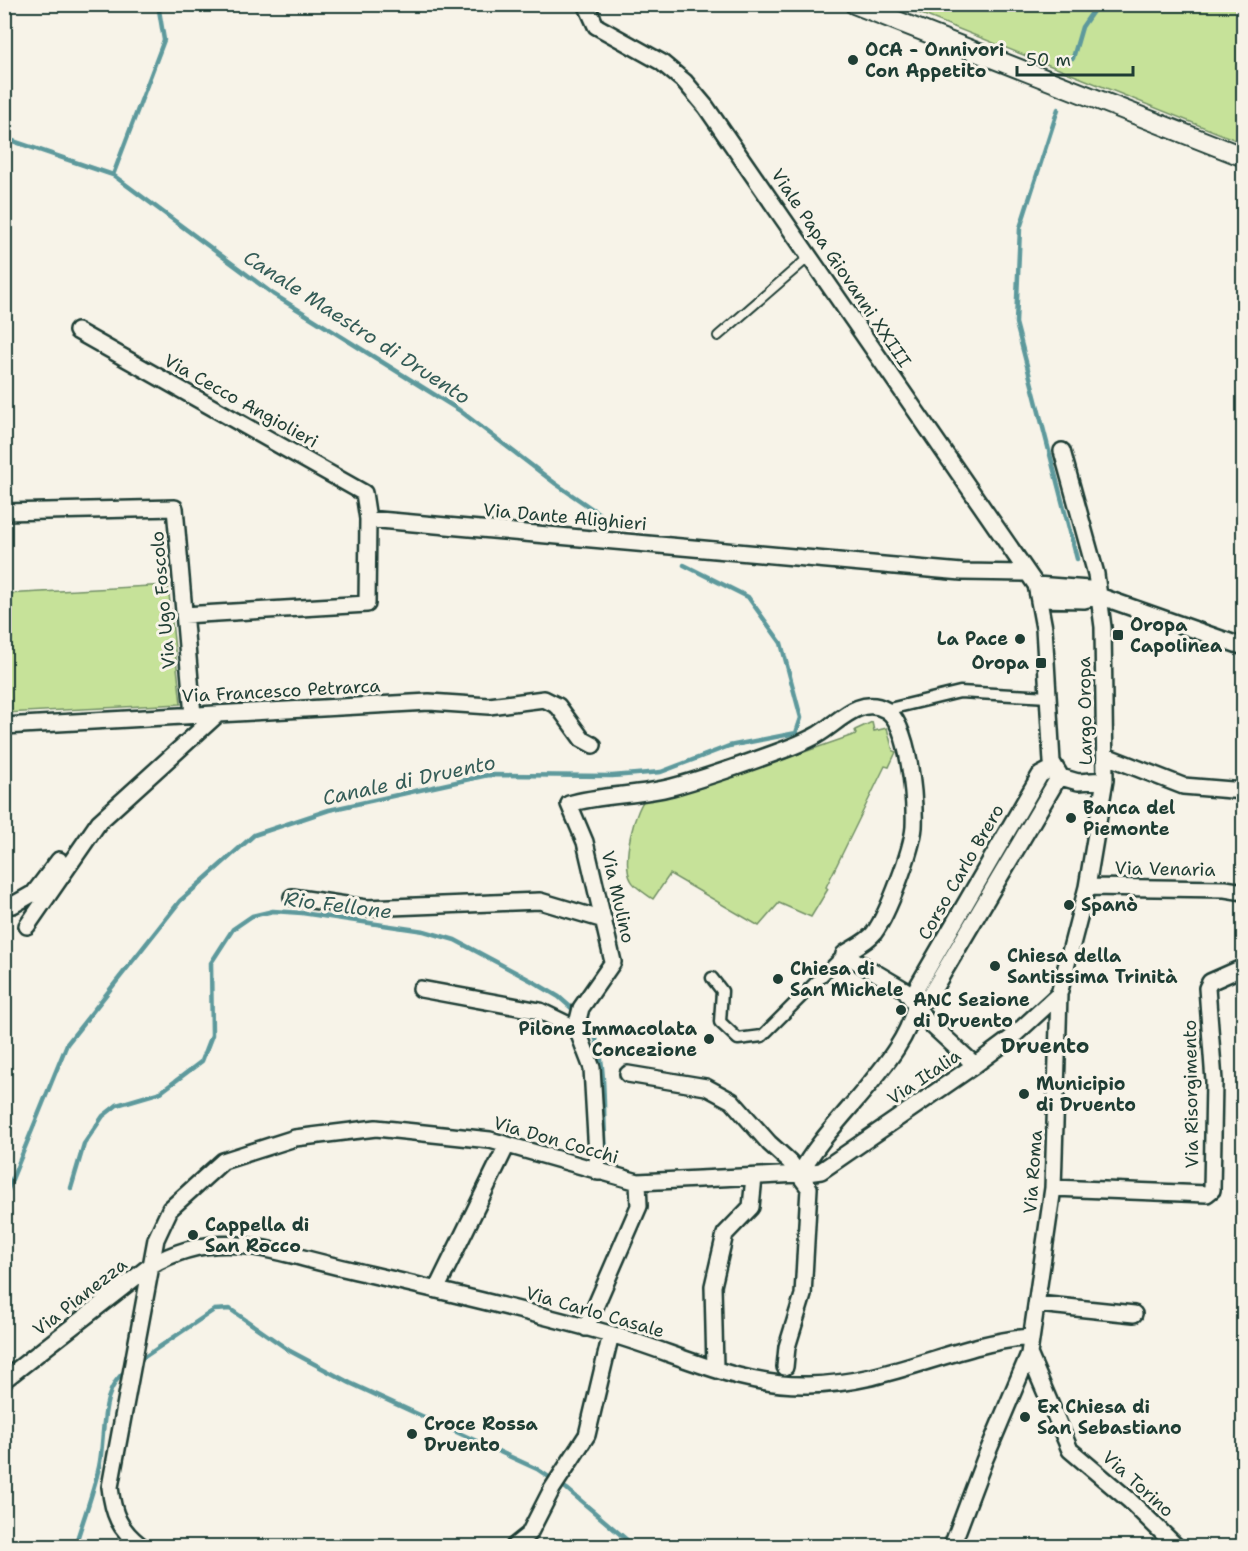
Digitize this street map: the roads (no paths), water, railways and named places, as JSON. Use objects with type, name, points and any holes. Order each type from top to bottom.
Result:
[{"type":"street","name":"Viale Papa Giovanni XXIII","points":[[586,4],[596,26],[661,62],[685,82],[706,107],[1034,586]]},
{"type":"street","points":[[854,4],[1244,157]]},
{"type":"street","name":"Via Cecco Angiolieri","points":[[77,331],[364,493],[368,519]]},
{"type":"street","name":"Largo Oropa","points":[[1034,586],[1044,628],[1048,697],[1058,772],[1078,782],[1105,780],[1103,627],[1099,596],[1096,574],[1062,451]]},
{"type":"street","name":"Via Ugo Foscolo","points":[[4,512],[176,508],[184,615],[206,715]]},
{"type":"street","points":[[184,615],[367,604],[368,519]]},
{"type":"street","name":"Via Dante Alighieri","points":[[368,519],[951,571],[1034,586]]},
{"type":"street","points":[[1034,586],[1089,589],[1099,596],[1244,647]]},
{"type":"street","points":[[712,978],[722,991],[720,1022],[738,1039],[762,1036],[844,954],[873,934],[891,901],[914,830],[914,798],[906,748],[894,719],[885,710],[947,693],[1048,697]]},
{"type":"street","name":"Via Francesco Petrarca","points":[[4,726],[429,702],[489,706],[544,699],[558,706],[582,739],[593,745]]},
{"type":"street","name":"Via Mulino","points":[[579,1019],[613,962],[585,842],[568,804],[589,798],[670,788],[818,735],[851,711],[868,707],[885,710]]},
{"type":"street","points":[[4,901],[13,905],[34,893],[93,814],[206,715]]},
{"type":"street","points":[[27,926],[99,822],[206,715]]},
{"type":"street","points":[[1106,756],[1183,786],[1244,791]]},
{"type":"street","name":"Corso Carlo Brero","points":[[800,1174],[811,1152],[903,1042],[917,1005],[916,988],[1040,775],[1058,772]]},
{"type":"street","name":"Via Roma","points":[[1029,1354],[1053,1188],[1059,994],[1087,888],[1105,780]]},
{"type":"street","name":"Via Venaria","points":[[1087,888],[1225,889],[1244,892]]},
{"type":"street","points":[[292,897],[366,908],[540,901],[604,920]]},
{"type":"street","points":[[844,954],[905,990],[926,1020],[975,1065]]},
{"type":"street","name":"Via Risorgimento","points":[[1053,1188],[1207,1194],[1212,1190],[1214,1081],[1207,988],[1210,982],[1244,967]]},
{"type":"street","points":[[420,988],[579,1019],[592,1068],[598,1172]]},
{"type":"street","name":"Via Italia","points":[[800,1174],[821,1171],[975,1065],[1011,1039],[1059,994]]},
{"type":"street","points":[[628,1074],[706,1087],[732,1101],[800,1174],[809,1188],[803,1295],[787,1347],[785,1367]]},
{"type":"street","name":"Via Don Cocchi","points":[[141,1546],[129,1537],[113,1512],[110,1487],[138,1346],[150,1266],[156,1239],[170,1209],[223,1161],[295,1138],[376,1128],[490,1140],[638,1182],[800,1174]]},
{"type":"street","points":[[436,1290],[507,1145]]},
{"type":"street","points":[[715,1368],[713,1286],[725,1234],[751,1208],[754,1177]]},
{"type":"street","points":[[586,1328],[639,1206],[638,1182]]},
{"type":"street","name":"Via Carlo Casale","points":[[150,1266],[170,1255],[230,1242],[611,1334],[764,1382],[834,1384],[894,1374],[995,1340],[1030,1337]]},
{"type":"street","name":"Via Pianezza","points":[[4,1380],[150,1266]]},
{"type":"street","points":[[1038,1304],[1134,1314]]},
{"type":"street","points":[[513,1546],[529,1534],[552,1489],[587,1435],[611,1334]]},
{"type":"street","points":[[952,1546],[984,1461],[1029,1354]]},
{"type":"street","name":"Via Torino","points":[[1029,1354],[1070,1450],[1129,1500],[1176,1546]]},
{"type":"lane","points":[[718,336],[809,257]]},
{"type":"waterway","points":[[113,175],[164,40],[158,4]]},
{"type":"waterway","points":[[1073,58],[1082,27],[1098,4]]},
{"type":"waterway","points":[[1058,109],[1020,228],[1016,323],[1077,559]]},
{"type":"waterway","name":"Canale Maestro di Druento","points":[[4,138],[113,175],[273,294],[459,410],[556,484],[620,528]]},
{"type":"waterway","name":"Canale di Druento","points":[[4,1199],[67,1044],[180,901],[254,835],[329,810],[488,775],[612,776],[661,772],[729,746],[796,733],[801,718],[781,643],[748,597],[684,565]]},
{"type":"waterway","name":"Rio Fellone","points":[[71,1188],[84,1144],[103,1116],[117,1105],[161,1092],[202,1061],[212,1035],[211,963],[233,929],[252,916],[273,911],[302,913],[424,931],[455,940],[559,997],[576,1012]]},
{"type":"waterway","name":"Rio Fellone","points":[[582,1017],[591,1028],[601,1060],[606,1148]]},
{"type":"waterway","name":"Canale di Druento","points":[[137,1362],[214,1310],[230,1309],[290,1351],[350,1383],[537,1469],[567,1489],[634,1546]]},
{"type":"waterway","name":"Canale di Druento","points":[[75,1546],[99,1467],[107,1401],[118,1378],[128,1369]]},
{"type":"place","name":"OCA - Onnivori Con Appetito","points":[[853,60]]},
{"type":"place","name":"Oropa Capolinea","points":[[1118,635]]},
{"type":"place","name":"La Pace","points":[[1020,639]]},
{"type":"place","name":"Oropa","points":[[1041,663]]},
{"type":"place","name":"Banca del Piemonte","points":[[1071,818]]},
{"type":"place","name":"Spanò","points":[[1069,905]]},
{"type":"place","name":"Chiesa della Santissima Trinità","points":[[995,966]]},
{"type":"place","name":"Chiesa di San Michele","points":[[778,979]]},
{"type":"place","name":"ANC Sezione di Druento","points":[[901,1010]]},
{"type":"place","name":"Pilone Immacolata Concezione","points":[[709,1039]]},
{"type":"place","name":"Municipio di Druento","points":[[1024,1094]]},
{"type":"place","name":"Cappella di San Rocco","points":[[193,1235]]},
{"type":"place","name":"Ex Chiesa di San Sebastiano","points":[[1025,1417]]},
{"type":"place","name":"Croce Rossa Druento","points":[[412,1434]]},
{"type":"district","name":"Druento","points":[[1045,1046]]}]
